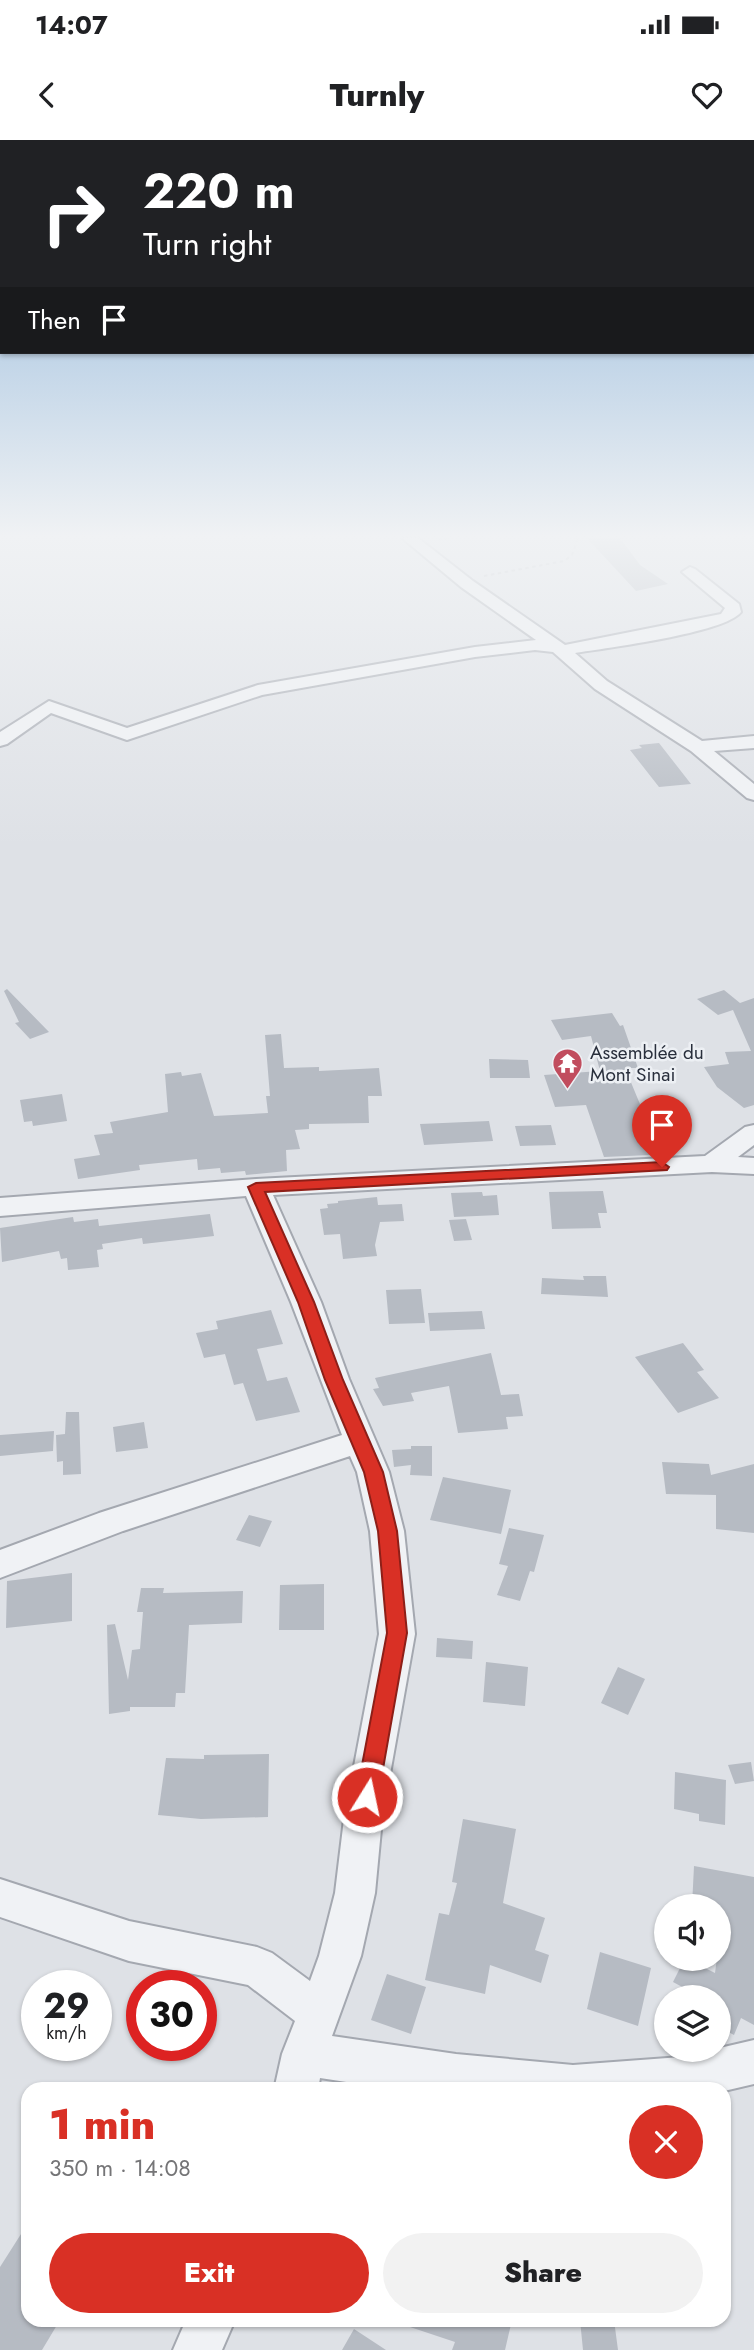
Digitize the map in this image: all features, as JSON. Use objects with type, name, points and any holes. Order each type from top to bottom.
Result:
[{"type":"street","points":[[548,641],[601,685],[698,747],[754,794]]},
{"type":"street","points":[[0,740],[49,706],[127,734],[203,711],[258,690],[304,681],[506,648],[535,645],[560,650],[609,641]]},
{"type":"street","points":[[698,747],[754,742]]},
{"type":"street","points":[[712,1164],[754,1133]]},
{"type":"street","points":[[0,1208],[256,1187],[712,1164],[754,1166]]},
{"type":"street","points":[[256,1187],[306,1302],[373,1472],[387,1531],[397,1633],[363,1819],[355,1893],[340,1956],[318,2012],[300,2072],[456,2076],[520,2082]]},
{"type":"street","points":[[0,1564],[124,1517],[359,1441]]},
{"type":"street","points":[[0,1898],[130,1941],[257,1967],[318,2012]]},
{"type":"street","points":[[640,2082],[681,2079],[754,2062]]},
{"type":"street","points":[[197,2350],[208,2327]]},
{"type":"building","points":[[659,743],[691,784],[659,787],[630,750],[642,748],[639,745]]},
{"type":"building","points":[[7,989],[49,1032],[30,1039],[15,1023],[19,1022],[4,991]]},
{"type":"building","points":[[724,990],[740,1003],[754,998],[754,1105],[744,1108],[717,1087],[704,1067],[729,1064],[725,1052],[751,1051],[733,1010],[718,1015],[697,999]]},
{"type":"building","points":[[612,1013],[620,1026],[623,1025],[638,1068],[625,1068],[647,1121],[644,1121],[653,1145],[647,1146],[650,1155],[604,1157],[586,1105],[555,1107],[544,1075],[600,1071],[591,1036],[562,1040],[551,1020]]},
{"type":"building","points":[[281,1034],[284,1068],[319,1067],[319,1071],[379,1068],[382,1096],[368,1096],[369,1123],[309,1124],[309,1129],[295,1130],[300,1149],[286,1150],[287,1171],[246,1175],[245,1171],[221,1173],[220,1168],[198,1170],[197,1159],[139,1165],[140,1170],[78,1179],[74,1159],[100,1155],[94,1135],[113,1133],[110,1122],[168,1112],[165,1074],[181,1072],[182,1076],[201,1073],[214,1116],[268,1113],[266,1096],[270,1096],[265,1035]]},
{"type":"building","points":[[489,1059],[528,1060],[530,1078],[490,1078]]},
{"type":"building","points":[[62,1094],[67,1121],[33,1126],[32,1121],[24,1122],[20,1100]]},
{"type":"building","points":[[489,1121],[493,1141],[424,1145],[420,1124]]},
{"type":"building","points":[[551,1125],[556,1145],[520,1146],[515,1126]]},
{"type":"building","points":[[603,1191],[607,1213],[598,1213],[601,1228],[552,1229],[549,1192]]},
{"type":"building","points":[[482,1192],[483,1196],[497,1195],[499,1215],[454,1217],[451,1193]]},
{"type":"building","points":[[377,1197],[378,1205],[402,1204],[404,1221],[380,1222],[375,1245],[377,1256],[343,1259],[340,1234],[324,1235],[320,1209],[328,1208],[327,1204],[338,1201]]},
{"type":"building","points":[[210,1214],[214,1236],[143,1244],[142,1238],[102,1244],[103,1249],[97,1250],[99,1267],[68,1270],[67,1258],[61,1259],[59,1251],[2,1262],[0,1228],[73,1217],[74,1222],[98,1219],[99,1226]]},
{"type":"building","points":[[466,1219],[472,1240],[454,1241],[449,1220]]},
{"type":"building","points":[[583,1276],[606,1276],[608,1297],[541,1294],[542,1278],[584,1280]]},
{"type":"building","points":[[421,1289],[425,1323],[389,1324],[386,1290]]},
{"type":"building","points":[[271,1310],[283,1344],[257,1349],[267,1381],[287,1377],[300,1412],[256,1421],[243,1383],[234,1385],[225,1354],[204,1358],[196,1333],[218,1329],[216,1321]]},
{"type":"building","points":[[482,1311],[485,1329],[430,1331],[428,1313]]},
{"type":"building","points":[[683,1343],[704,1370],[697,1372],[719,1398],[678,1413],[635,1357]]},
{"type":"building","points":[[491,1353],[501,1395],[519,1394],[523,1416],[506,1417],[508,1429],[458,1433],[449,1386],[411,1393],[414,1401],[383,1406],[373,1389],[379,1388],[375,1378]]},
{"type":"building","points":[[66,1412],[79,1412],[81,1474],[63,1475],[63,1461],[57,1462],[56,1435],[65,1434]]},
{"type":"building","points":[[144,1422],[148,1448],[116,1452],[113,1427]]},
{"type":"building","points":[[54,1431],[53,1451],[0,1456],[0,1435]]},
{"type":"building","points":[[411,1446],[432,1446],[432,1476],[410,1475],[411,1465],[394,1467],[392,1450],[411,1449]]},
{"type":"building","points":[[662,1462],[709,1464],[711,1475],[754,1464],[754,1533],[716,1529],[716,1495],[666,1494]]},
{"type":"building","points":[[443,1477],[511,1490],[501,1534],[430,1520]]},
{"type":"building","points":[[249,1515],[272,1521],[260,1547],[236,1540]]},
{"type":"building","points":[[509,1528],[544,1535],[534,1572],[530,1571],[520,1601],[497,1595],[508,1566],[499,1564]]},
{"type":"building","points":[[72,1573],[72,1621],[6,1628],[7,1581]]},
{"type":"building","points":[[324,1584],[324,1630],[279,1630],[280,1585]]},
{"type":"building","points":[[141,1588],[164,1588],[163,1593],[243,1591],[242,1623],[189,1625],[185,1693],[176,1693],[175,1707],[130,1707],[130,1711],[109,1714],[107,1625],[115,1624],[128,1680],[132,1650],[140,1649],[143,1612],[137,1612]]},
{"type":"building","points":[[437,1638],[473,1641],[472,1659],[436,1657]]},
{"type":"building","points":[[486,1662],[528,1667],[525,1706],[483,1702]]},
{"type":"building","points":[[618,1667],[645,1679],[628,1715],[601,1703]]},
{"type":"building","points":[[269,1754],[268,1817],[201,1819],[158,1815],[166,1758],[204,1759],[204,1755]]},
{"type":"building","points":[[751,1762],[754,1781],[735,1784],[728,1765]]},
{"type":"building","points":[[675,1772],[726,1780],[725,1825],[699,1821],[699,1814],[674,1809]]},
{"type":"building","points":[[463,1819],[516,1829],[503,1903],[545,1918],[535,1950],[549,1955],[541,1983],[490,1965],[485,1994],[425,1980],[439,1913],[449,1915],[457,1883],[452,1882]]},
{"type":"building","points":[[694,1866],[754,1877],[754,2025],[741,2018],[734,2035],[731,2033],[731,1985],[679,1985],[673,1982],[678,1971],[731,1971],[731,1894],[693,1894]]},
{"type":"building","points":[[600,1952],[651,1968],[638,2026],[587,2009]]},
{"type":"building","points":[[387,1974],[426,1987],[411,2034],[371,2020]]},
{"type":"building","points":[[21,2234],[21,2327],[56,2327],[42,2350],[0,2350],[0,2267]]},
{"type":"building","points":[[410,2327],[510,2327],[505,2350],[452,2350],[455,2342]]},
{"type":"building","points":[[581,2327],[615,2327],[618,2350],[583,2350]]},
{"type":"building","points":[[354,2329],[386,2350],[342,2350]]},
{"type":"place","name":"Assemblée du Mont Sinai","points":[[567,1090]]},
{"type":"route","points":[[367,1797],[397,1633],[387,1531],[373,1472],[334,1380],[306,1302],[256,1187],[662,1167]]}]
